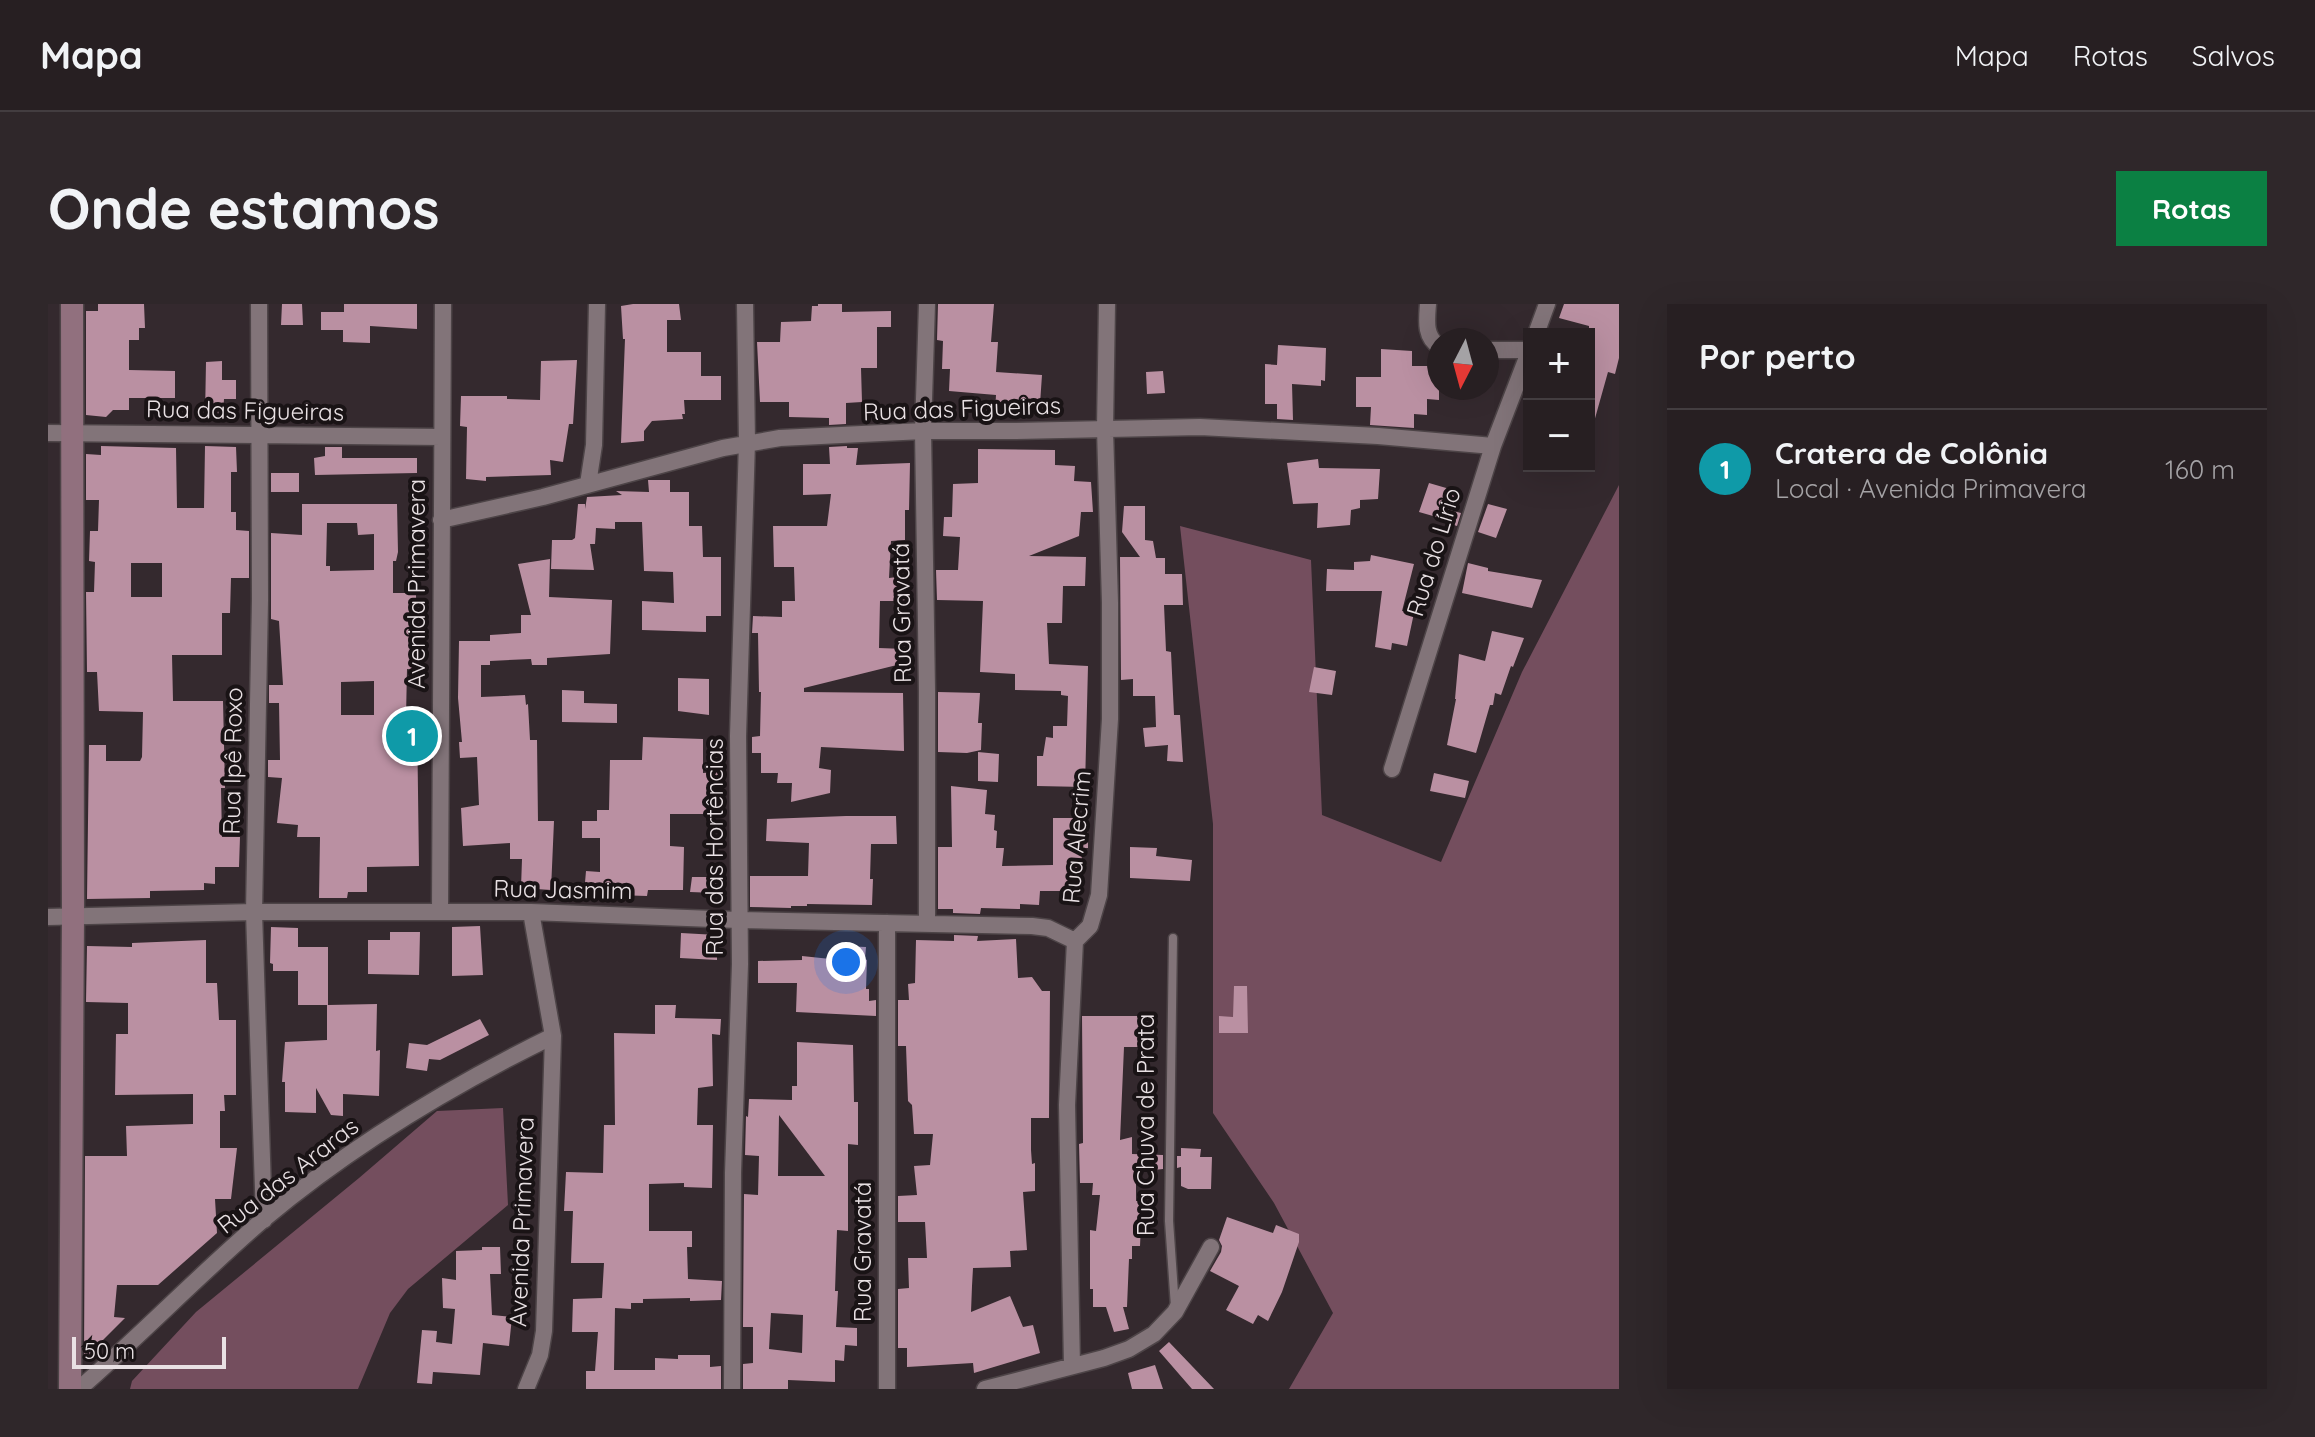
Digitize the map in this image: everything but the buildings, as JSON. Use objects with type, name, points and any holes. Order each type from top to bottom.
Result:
[{"type":"street","points":[[70,1389],[72,304]]},
{"type":"street","name":"Rua Ipê Roxo","points":[[259,304],[260,600],[254,912],[264,1220]]},
{"type":"street","name":"Avenida Primavera","points":[[440,912],[443,304]]},
{"type":"street","points":[[588,484],[594,445],[597,304]]},
{"type":"street","name":"Rua das Hortências","points":[[732,1389],[733,1160],[740,964],[738,736],[747,442],[745,304]]},
{"type":"street","name":"Rua Gravatá","points":[[927,304],[923,431],[927,922]]},
{"type":"street","name":"Rua Alecrim","points":[[1075,941],[1090,926],[1095,915],[1102,871],[1110,719],[1105,429],[1107,304]]},
{"type":"street","points":[[1428,304],[1429,328]]},
{"type":"street","points":[[1538,328],[1547,304]]},
{"type":"street","points":[[1499,350],[1523,351]]},
{"type":"street","name":"Rua do Lírio","points":[[1392,769],[1493,446],[1523,367]]},
{"type":"street","name":"Rua das Figueiras","points":[[441,520],[543,497],[747,442],[794,437],[923,431],[1200,427],[1493,446]]},
{"type":"street","name":"Rua das Figueiras","points":[[48,433],[441,437]]},
{"type":"street","name":"Rua Jasmim","points":[[48,917],[254,912],[531,912],[1032,926],[1048,928],[1075,941]]},
{"type":"street","name":"Avenida Primavera","points":[[526,1389],[540,1355],[544,1331],[553,1036],[531,912]]},
{"type":"street","name":"Rua Gravatá","points":[[887,923],[887,1389]]},
{"type":"street","points":[[1072,1366],[1067,1105],[1075,941]]},
{"type":"street","name":"Rua das Araras","points":[[79,1389],[264,1220],[338,1162],[437,1099],[553,1036]]},
{"type":"street","points":[[985,1389],[1129,1349],[1154,1334],[1175,1312],[1211,1247]]},
{"type":"lane","name":"Rua Chuva de Prata","points":[[1173,938],[1169,1221],[1175,1312]]},
{"type":"shaded area","points":[[1619,485],[1619,1389],[1289,1389],[1333,1313],[1274,1203],[1213,1113],[1213,824],[1180,526],[1311,560],[1322,815],[1441,862],[1522,672]]},
{"type":"shaded area","points":[[503,1108],[508,1205],[408,1289],[390,1313],[358,1389],[130,1389],[132,1381],[196,1312],[437,1111]]},
{"type":"place","name":"Cratera de Colônia","points":[[412,736]]}]
